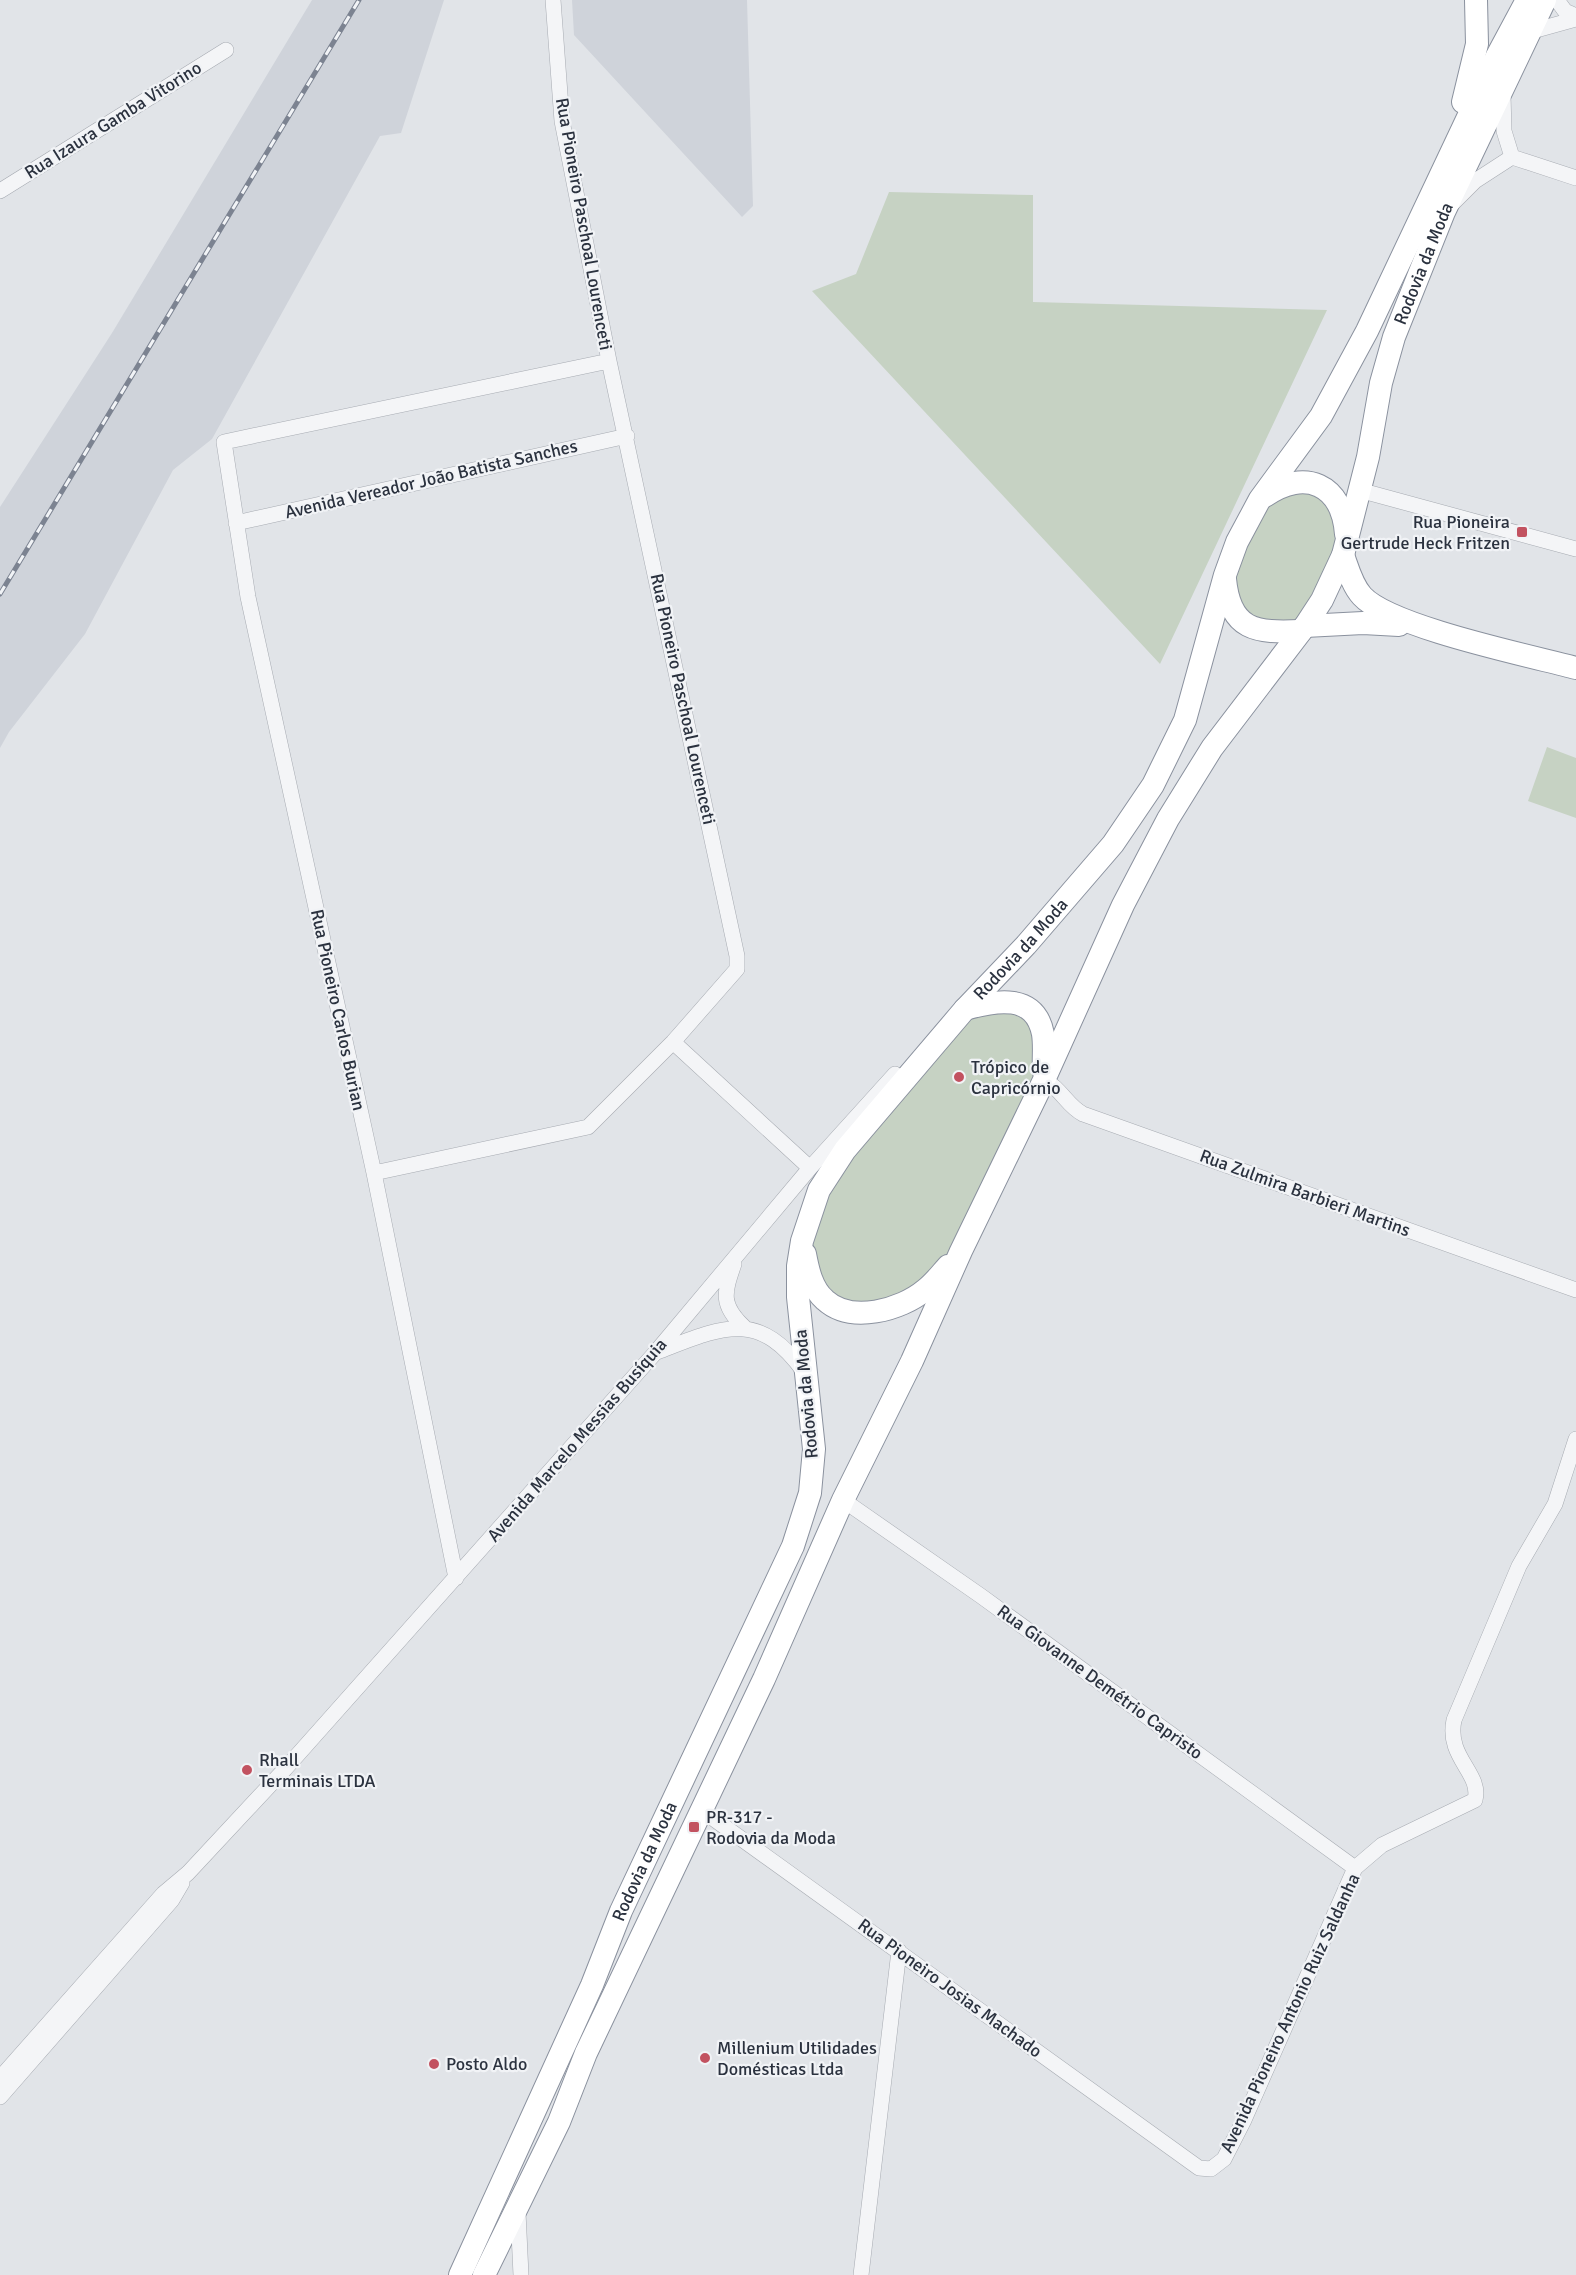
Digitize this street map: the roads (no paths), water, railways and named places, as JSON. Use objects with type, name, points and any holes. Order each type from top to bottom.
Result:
[{"type":"highway","points":[[1438,179],[1470,81],[1477,44],[1476,0]]},
{"type":"highway","name":"Rodovia da Moda","points":[[1260,499],[1321,416],[1367,331],[1497,56],[1527,0]]},
{"type":"highway","name":"Rodovia da Moda","points":[[1345,548],[1368,457],[1381,383],[1394,338],[1444,212],[1545,0]]},
{"type":"highway","points":[[1422,627],[1363,623],[1264,632],[1245,625],[1227,600],[1225,575],[1237,542],[1260,499],[1279,486],[1296,481],[1311,482],[1326,489],[1338,501],[1345,521],[1345,548],[1351,579],[1362,596],[1377,609],[1422,627],[1576,668]]},
{"type":"highway","points":[[1303,628],[1322,600],[1345,548]]},
{"type":"highway","name":"Rodovia da Moda","points":[[460,2275],[592,1985],[621,1911],[793,1546],[810,1493],[814,1449],[798,1297],[802,1241],[819,1190],[845,1150],[965,1009],[1067,900],[1113,844],[1153,785],[1185,720],[1225,575]]},
{"type":"highway","name":"Rodovia da Moda","points":[[484,2275],[559,2122],[586,2053],[700,1809],[764,1679],[843,1500],[912,1361],[1123,905],[1168,819],[1212,748],[1303,628]]},
{"type":"highway","points":[[965,1009],[989,1002],[1007,1000],[1033,1012],[1040,1023],[1044,1037],[1044,1080]]},
{"type":"highway","points":[[802,1241],[808,1272],[825,1300],[840,1309],[859,1312],[889,1309],[924,1292],[961,1251]]},
{"type":"street","name":"Rua Pioneiro Paschoal Lourenceti","points":[[374,1173],[588,1127],[673,1042],[734,976],[737,956],[627,436],[609,361],[562,121],[553,0]]},
{"type":"street","points":[[1557,0],[1576,18]]},
{"type":"street","points":[[1528,32],[1576,18]]},
{"type":"street","name":"Rua Izaura Gamba Vitorino","points":[[0,191],[226,50]]},
{"type":"street","points":[[1503,91],[1504,131],[1512,157]]},
{"type":"street","points":[[1512,157],[1576,178]]},
{"type":"street","points":[[1444,212],[1476,181],[1512,157]]},
{"type":"street","name":"Rua Pioneiro Carlos Burian","points":[[456,1578],[374,1173],[248,597],[224,441],[609,361]]},
{"type":"street","name":"Avenida Vereador João Batista Sanches","points":[[236,523],[627,436]]},
{"type":"street","points":[[1359,490],[1576,549]]},
{"type":"street","name":"Avenida Marcelo Messias Busíquia","points":[[0,2078],[80,1998],[172,1900],[188,1873],[456,1578],[655,1353],[810,1168],[931,1037],[965,1009]]},
{"type":"street","points":[[673,1042],[810,1168]]},
{"type":"street","name":"Rua Zulmira Barbieri Martins","points":[[1044,1080],[1068,1100],[1075,1110],[1083,1114],[1576,1290]]},
{"type":"street","points":[[737,1255],[725,1290],[726,1303],[745,1328],[777,1342],[791,1353],[805,1373]]},
{"type":"street","points":[[655,1353],[714,1331],[745,1328]]},
{"type":"street","name":"Avenida Pioneiro Antonio Ruiz Saldanha","points":[[1199,2168],[1210,2169],[1218,2165],[1231,2145],[1355,1868],[1382,1845],[1474,1800],[1475,1783],[1451,1737],[1454,1720],[1519,1566],[1555,1504],[1576,1439]]},
{"type":"street","name":"Rua Giovanne Demétrio Capristo","points":[[843,1500],[999,1609],[1355,1868]]},
{"type":"street","name":"Rua Pioneiro Josias Machado","points":[[700,1809],[1199,2168]]},
{"type":"street","points":[[861,2275],[899,1951]]},
{"type":"street","name":"Avenida Marcelo Messias Busíquia","points":[[0,2097],[80,1998]]},
{"type":"street","points":[[518,2202],[521,2275]]},
{"type":"railway","points":[[0,594],[359,0]]},
{"type":"place","name":"Rua Pioneira Gertrude Heck Fritzen","points":[[1522,532]]},
{"type":"place","name":"Trópico de Capricórnio","points":[[959,1077]]},
{"type":"place","name":"Rhall Terminais LTDA","points":[[247,1770]]},
{"type":"place","name":"PR-317 - Rodovia da Moda","points":[[694,1827]]},
{"type":"place","name":"Millenium Utilidades Domésticas Ltda","points":[[705,2058]]},
{"type":"place","name":"Posto Aldo","points":[[434,2064]]}]
